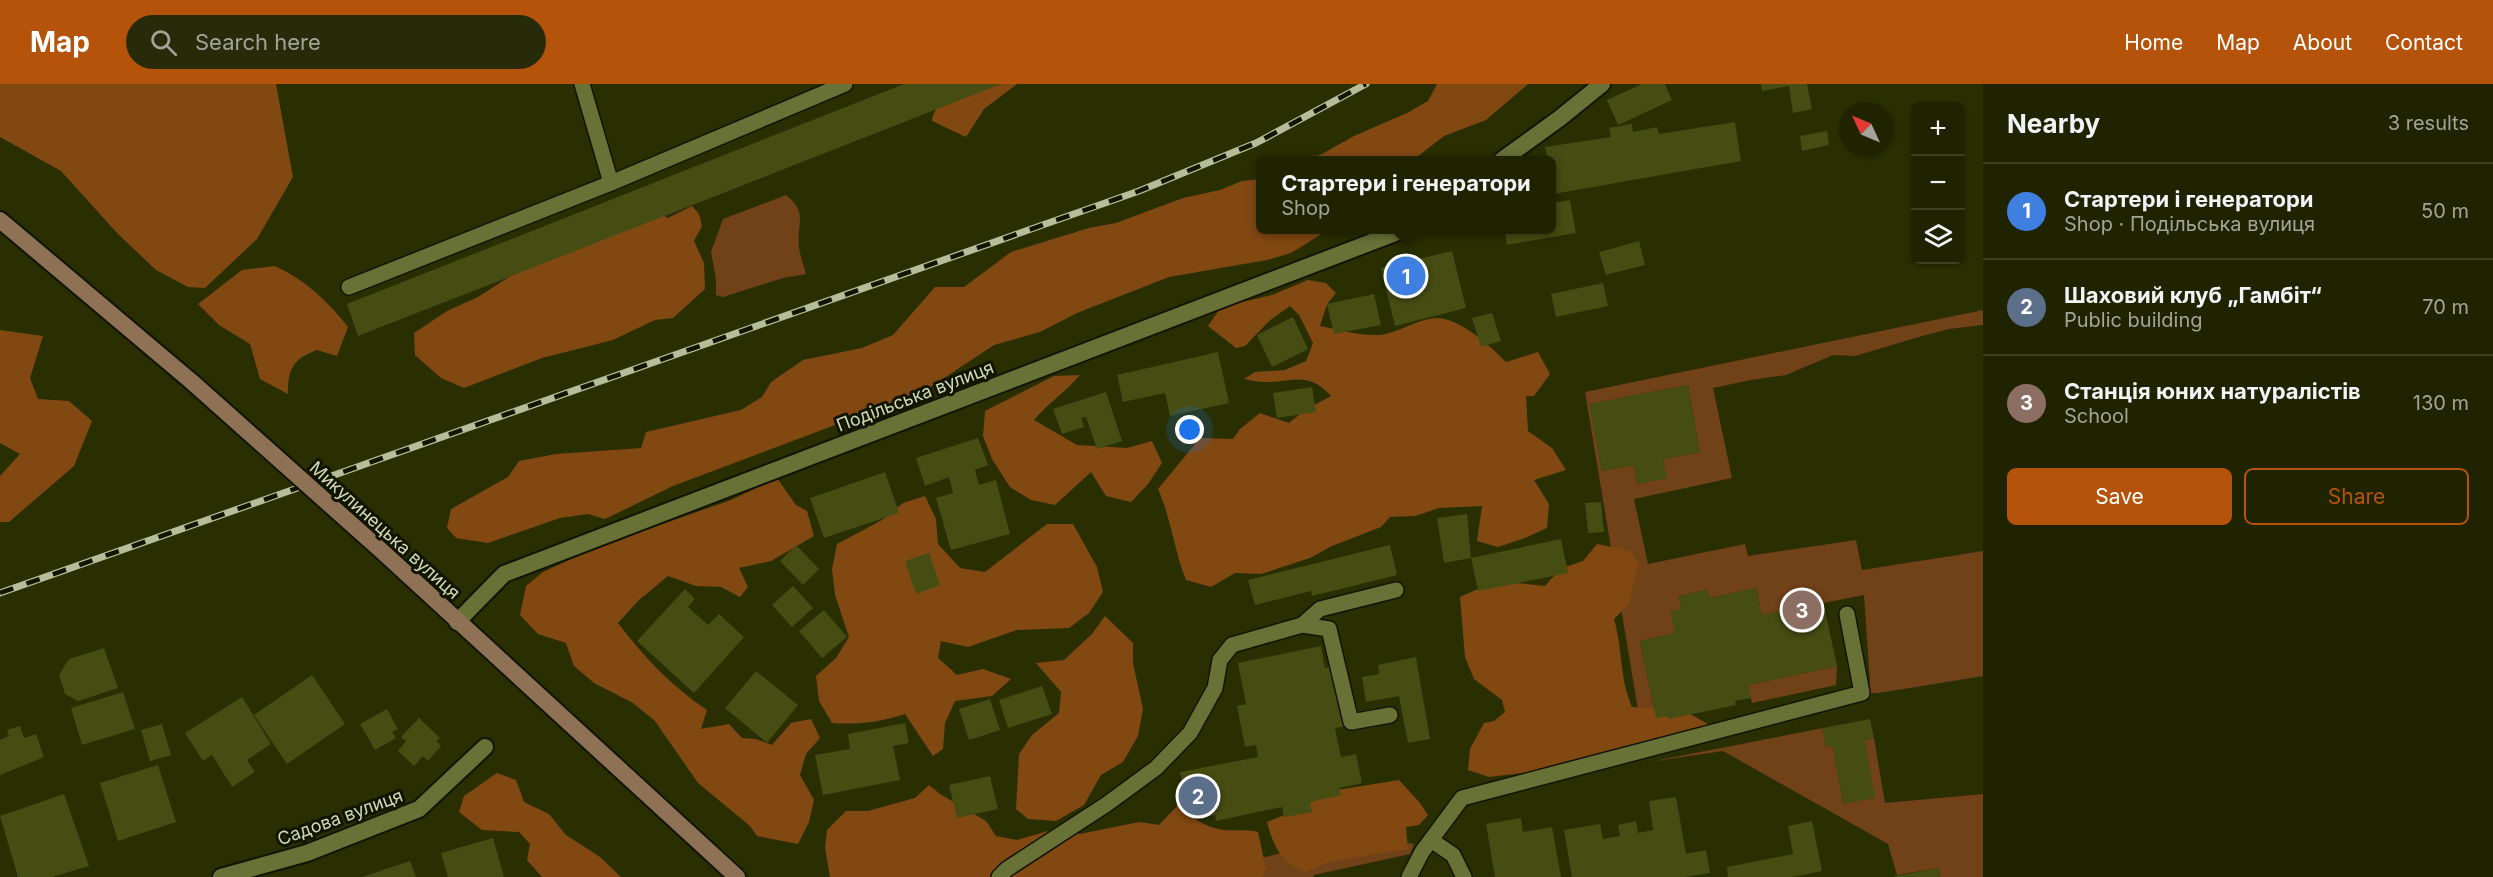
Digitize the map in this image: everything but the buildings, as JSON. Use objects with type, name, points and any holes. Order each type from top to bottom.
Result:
[{"type":"main road","name":"Микулинецька вулиця","points":[[0,220],[192,382],[384,553],[737,877]]},
{"type":"street","points":[[1508,156],[1602,84]]},
{"type":"street","name":"Подільська вулиця","points":[[457,622],[504,574],[1393,234]]},
{"type":"street","name":"Садова вулиця","points":[[221,877],[307,853],[419,809],[485,747]]},
{"type":"lane","points":[[582,84],[611,183]]},
{"type":"lane","points":[[349,286],[611,183],[845,84]]},
{"type":"lane","points":[[1302,625],[1320,609],[1396,590]]},
{"type":"lane","points":[[1409,877],[1431,840],[1462,798],[1862,693],[1847,614]]},
{"type":"lane","points":[[999,877],[1007,869],[1107,804],[1156,768],[1190,733],[1215,688],[1220,660],[1232,645],[1302,625],[1329,629],[1351,722],[1390,715]]},
{"type":"lane","points":[[1431,840],[1453,855],[1464,877]]},
{"type":"shaded area","points":[[0,84],[276,84],[293,177],[257,239],[205,288],[188,287],[156,270],[117,233],[61,171],[0,137]]},
{"type":"shaded area","points":[[966,84],[1017,84],[984,109],[966,137],[932,121],[940,104]]},
{"type":"shaded area","points":[[1437,84],[1528,84],[1486,120],[1444,136],[1418,156],[1314,156],[1407,113],[1428,101]]},
{"type":"shaded area","points":[[1256,179],[1256,234],[1322,234],[1291,253],[1267,260],[1169,277],[1077,313],[1040,332],[994,345],[932,386],[673,486],[605,519],[588,514],[560,518],[488,543],[456,538],[447,528],[451,509],[508,477],[519,461],[556,454],[641,448],[646,432],[741,410],[762,397],[771,382],[803,360],[862,348],[893,335],[935,287],[964,287],[1011,252],[1089,228],[1116,223],[1183,198],[1220,190],[1242,181]]},
{"type":"shaded area","points":[[786,195],[793,201],[799,213],[799,247],[806,274],[783,278],[723,297],[716,295],[716,279],[711,252],[723,219]]},
{"type":"shaded area","points":[[692,206],[699,214],[702,226],[694,241],[704,263],[705,289],[673,318],[655,320],[613,340],[542,358],[464,388],[441,378],[415,355],[414,333],[447,311],[478,297],[509,277],[650,207],[668,218]]},
{"type":"shaded area","points":[[275,266],[315,292],[348,327],[337,356],[317,350],[297,361],[289,377],[288,394],[260,379],[250,344],[219,325],[198,304],[242,270]]},
{"type":"shaded area","points":[[1308,280],[1326,283],[1336,293],[1327,304],[1320,326],[1358,334],[1380,335],[1423,320],[1437,318],[1466,328],[1506,362],[1538,352],[1550,374],[1534,396],[1526,396],[1528,431],[1552,448],[1566,470],[1534,480],[1549,504],[1547,528],[1498,547],[1477,541],[1482,506],[1439,508],[1415,516],[1390,517],[1381,527],[1332,546],[1310,558],[1261,574],[1235,573],[1211,587],[1186,580],[1158,489],[1200,438],[1233,439],[1240,429],[1260,413],[1289,423],[1305,410],[1331,396],[1307,380],[1264,382],[1244,379],[1255,372],[1285,370],[1306,361],[1313,343],[1299,315],[1290,306],[1269,321],[1245,346],[1236,348],[1208,326],[1221,307],[1272,295]]},
{"type":"shaded area","points":[[1983,310],[1983,325],[1949,329],[1855,356],[1833,355],[1786,375],[1713,388],[1732,478],[1634,499],[1648,564],[1745,544],[1748,556],[1856,540],[1862,570],[1983,551],[1983,676],[1879,693],[1862,693],[1870,683],[1864,595],[1762,615],[1756,588],[1709,598],[1707,590],[1679,596],[1681,609],[1675,633],[1640,641],[1656,718],[1640,722],[1585,392]],"holes":[[[1688,385],[1700,452],[1663,459],[1666,478],[1637,484],[1634,465],[1602,471],[1590,404]]]},
{"type":"shaded area","points":[[0,330],[43,336],[30,378],[38,399],[69,401],[92,421],[74,466],[9,522],[0,522],[0,476],[20,454],[0,443]]},
{"type":"shaded area","points":[[1080,375],[1034,420],[1077,445],[1127,448],[1152,441],[1162,463],[1148,484],[1131,502],[1106,496],[1091,472],[1055,505],[1031,500],[1010,487],[992,459],[983,436],[985,411],[1054,376]]},
{"type":"shaded area","points":[[777,478],[796,505],[807,511],[814,536],[771,561],[739,568],[748,587],[740,597],[721,587],[696,586],[668,576],[639,600],[618,623],[659,670],[707,710],[701,729],[729,724],[742,738],[756,739],[772,745],[791,723],[811,719],[820,738],[806,754],[800,775],[814,800],[809,822],[798,844],[757,836],[750,826],[698,783],[655,721],[633,703],[594,683],[574,666],[566,643],[538,634],[520,615],[526,586],[543,572],[602,545],[731,500]]},
{"type":"shaded area","points":[[925,496],[936,519],[938,544],[960,568],[985,572],[1047,524],[1073,524],[1097,567],[1103,592],[1089,613],[1069,628],[1017,630],[968,647],[941,641],[938,658],[957,675],[983,669],[1011,679],[992,696],[955,701],[945,723],[943,749],[933,756],[905,714],[869,722],[832,723],[819,701],[816,676],[836,658],[849,637],[835,595],[832,569],[837,544],[882,520],[903,503]]},
{"type":"shaded area","points":[[1597,544],[1631,551],[1638,564],[1629,604],[1614,619],[1625,685],[1632,707],[1685,711],[1713,727],[1539,771],[1489,777],[1468,770],[1470,749],[1484,723],[1494,721],[1505,712],[1502,700],[1474,679],[1465,657],[1460,597],[1496,581],[1545,586],[1560,569],[1583,561]]},
{"type":"shaded area","points":[[1105,616],[1133,643],[1133,663],[1143,709],[1138,736],[1123,762],[1101,775],[1084,805],[1056,821],[1028,819],[1016,809],[1019,754],[1032,735],[1059,713],[1061,692],[1036,663],[1064,660],[1092,634]]},
{"type":"shaded area","points":[[1837,666],[1836,685],[1752,703],[1748,685]]},
{"type":"shaded area","points":[[1823,728],[1826,747],[1833,746],[1843,804],[1865,740],[1874,738],[1885,803],[1983,794],[1983,877],[1940,877],[1939,868],[1897,875],[1888,844],[1723,751],[1649,762]]},
{"type":"shaded area","points":[[497,773],[516,780],[524,802],[549,814],[566,835],[600,857],[621,877],[542,877],[527,860],[530,844],[519,832],[482,830],[459,812],[464,796]]},
{"type":"shaded area","points":[[1399,780],[1428,815],[1419,825],[1406,827],[1408,849],[1332,861],[1305,872],[1284,858],[1272,839],[1267,822],[1303,808],[1325,792]]},
{"type":"shaded area","points":[[929,785],[986,821],[996,836],[1017,840],[1048,831],[1080,834],[1139,822],[1159,825],[1178,805],[1193,818],[1211,827],[1258,832],[1266,869],[1262,877],[830,877],[825,848],[827,830],[846,811],[868,811],[915,798]]},
{"type":"shaded area","points":[[1397,825],[1398,841],[1414,844],[1410,854],[1313,877],[1182,877]]},
{"type":"railway","points":[[0,593],[1139,191],[1256,143],[1366,84]]},
{"type":"place","name":"Стартери і генератори","points":[[1406,276]]},
{"type":"place","name":"Станція юних натуралістів","points":[[1802,610]]},
{"type":"place","name":"Шаховий клуб „Гамбіт“","points":[[1198,796]]}]
